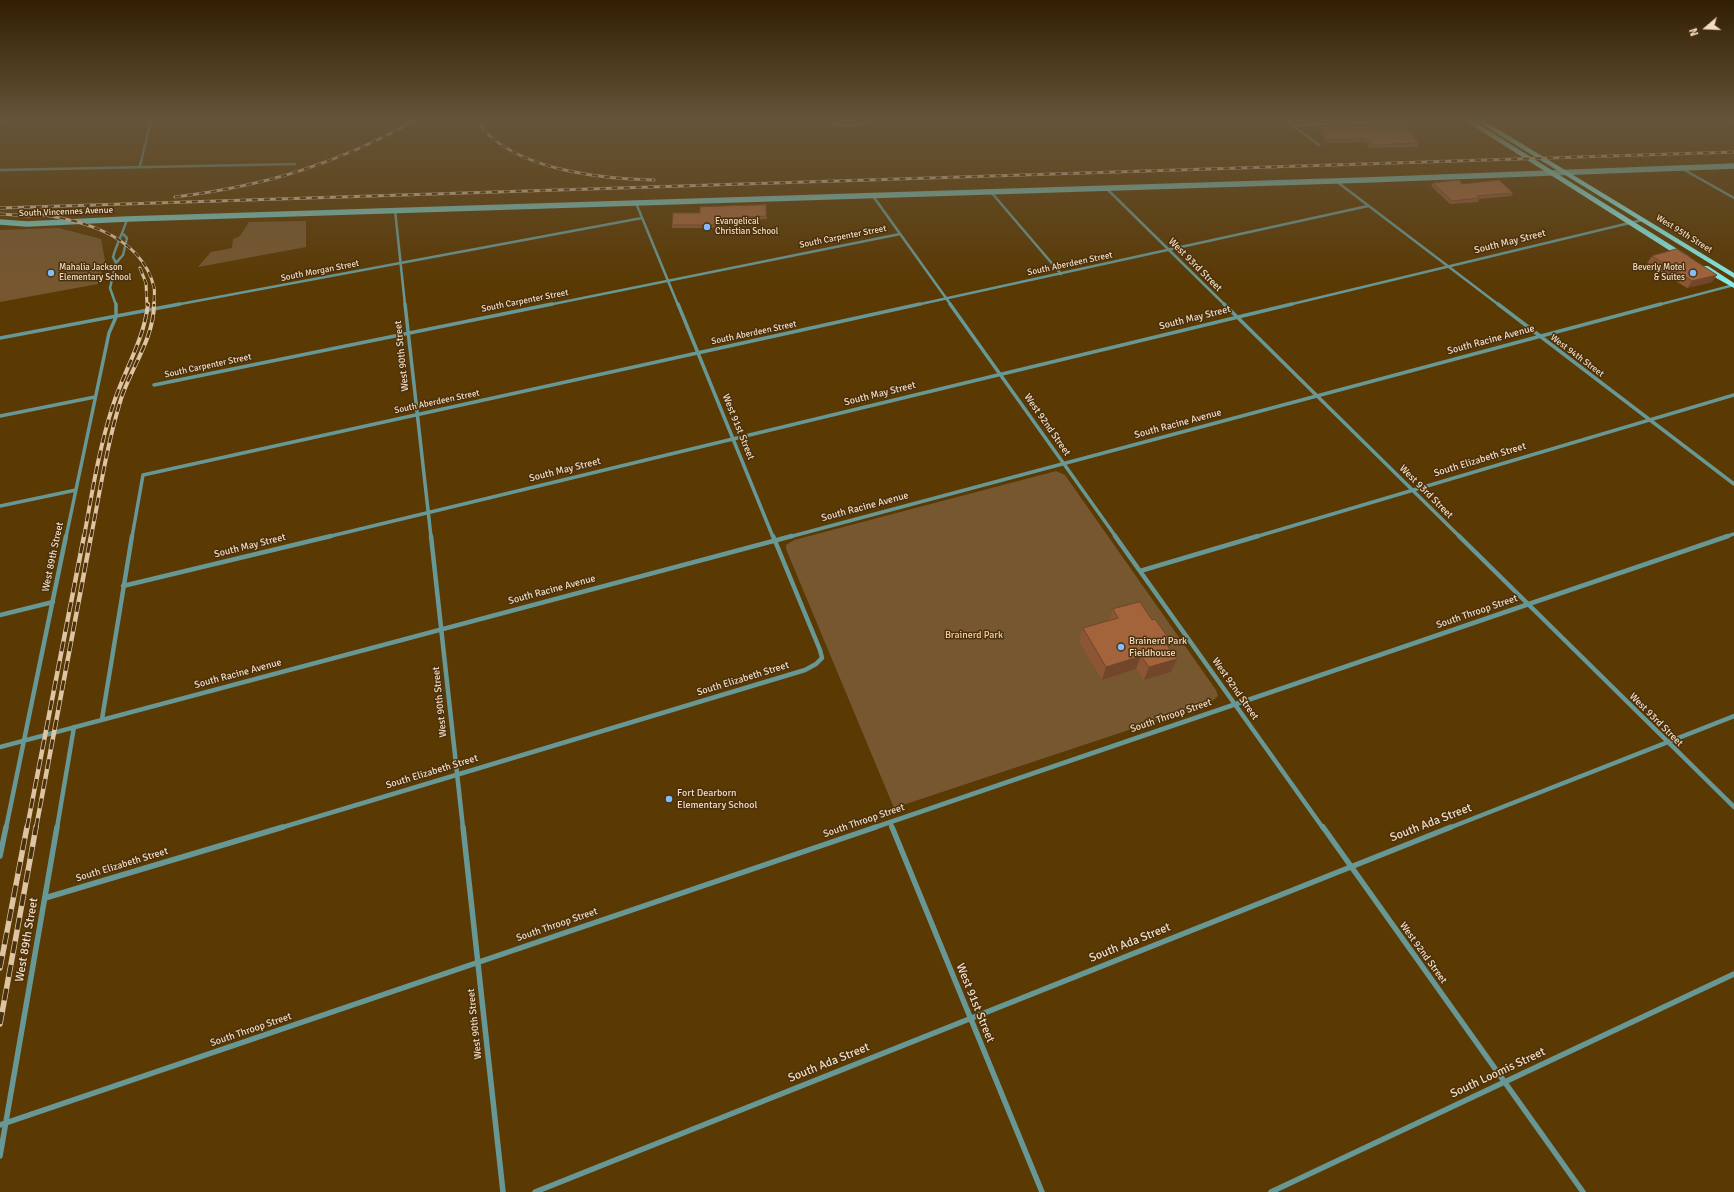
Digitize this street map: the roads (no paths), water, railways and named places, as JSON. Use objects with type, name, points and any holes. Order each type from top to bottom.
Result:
[{"type":"main road","name":"South Vincennes Avenue","points":[[0,222],[27,224],[395,210],[1502,176]]},
{"type":"main road","name":"West 95th Street","points":[[1555,176],[1692,260]]},
{"type":"main road","name":"West 95th Street","points":[[1570,176],[1734,276]]},
{"type":"main road","name":"West 95th Street","points":[[1699,264],[1734,286]]},
{"type":"street","points":[[1694,176],[1734,198]]},
{"type":"street","name":"West 94th Street","points":[[1335,181],[1734,484]]},
{"type":"street","name":"West 93rd Street","points":[[1106,188],[1734,807]]},
{"type":"street","points":[[990,192],[1061,274]]},
{"type":"street","name":"West 92nd Street","points":[[873,196],[1583,1192]]},
{"type":"street","name":"West 91st Street","points":[[636,203],[822,658]]},
{"type":"street","name":"South Aberdeen Street","points":[[123,586],[143,475],[1368,206]]},
{"type":"street","name":"West 90th Street","points":[[395,210],[503,1192]]},
{"type":"street","name":"South Morgan Street","points":[[0,338],[642,218]]},
{"type":"street","name":"West 89th Street","points":[[116,263],[113,257],[118,240],[123,234],[127,219]]},
{"type":"street","name":"South May Street","points":[[123,586],[1642,220]]},
{"type":"street","name":"West 89th Street","points":[[0,856],[95,397],[109,334],[116,316],[116,304],[110,288],[116,263],[123,255],[127,238],[123,234]]},
{"type":"street","name":"South Carpenter Street","points":[[154,385],[900,234]]},
{"type":"street","name":"South Racine Avenue","points":[[0,747],[1734,286]]},
{"type":"street","name":"South Elizabeth Street","points":[[1140,571],[1734,394]]},
{"type":"street","points":[[0,416],[95,397]]},
{"type":"street","points":[[0,506],[76,490]]},
{"type":"street","name":"South Throop Street","points":[[3,1124],[1734,534]]},
{"type":"street","points":[[102,720],[123,586]]},
{"type":"street","points":[[0,615],[53,602]]},
{"type":"street","name":"South Elizabeth Street","points":[[45,898],[805,670],[816,664],[822,658]]},
{"type":"street","name":"South Ada Street","points":[[535,1192],[1350,866],[1734,716]]},
{"type":"street","name":"West 89th Street","points":[[0,1156],[3,1124],[45,898],[74,727]]},
{"type":"street","name":"West 91st Street","points":[[890,822],[1042,1192]]},
{"type":"street","name":"South Loomis Street","points":[[1271,1192],[1734,974]]},
{"type":"railway","points":[[175,197],[240,187],[283,176]]},
{"type":"railway","points":[[595,176],[654,180]]},
{"type":"railway","points":[[0,208],[1002,176]]},
{"type":"railway","points":[[24,212],[63,218],[102,231],[120,240],[135,252],[146,268],[154,287],[154,304]]},
{"type":"railway","points":[[0,214],[30,216]]},
{"type":"railway","points":[[140,268],[146,283],[147,305]]},
{"type":"railway","points":[[84,537],[96,471],[108,421],[117,392],[138,343],[146,317],[148,304]]},
{"type":"railway","points":[[91,537],[104,468],[116,416],[125,387],[146,341],[153,317],[154,304]]},
{"type":"railway","points":[[27,828],[84,536]]},
{"type":"railway","points":[[36,828],[91,536]]},
{"type":"railway","points":[[0,968],[27,827]]},
{"type":"railway","points":[[0,1024],[36,827]]},
{"type":"place","name":"Evangelical Christian School","points":[[707,227]]},
{"type":"place","name":"Mahalia Jackson Elementary School","points":[[51,273]]},
{"type":"place","name":"Beverly Motel & Suites","points":[[1693,273]]},
{"type":"place","name":"Brainerd Park Fieldhouse","points":[[1121,647]]},
{"type":"place","name":"Fort Dearborn Elementary School","points":[[669,799]]},
{"type":"park label","name":"Brainerd Park","points":[[974,635]]}]
